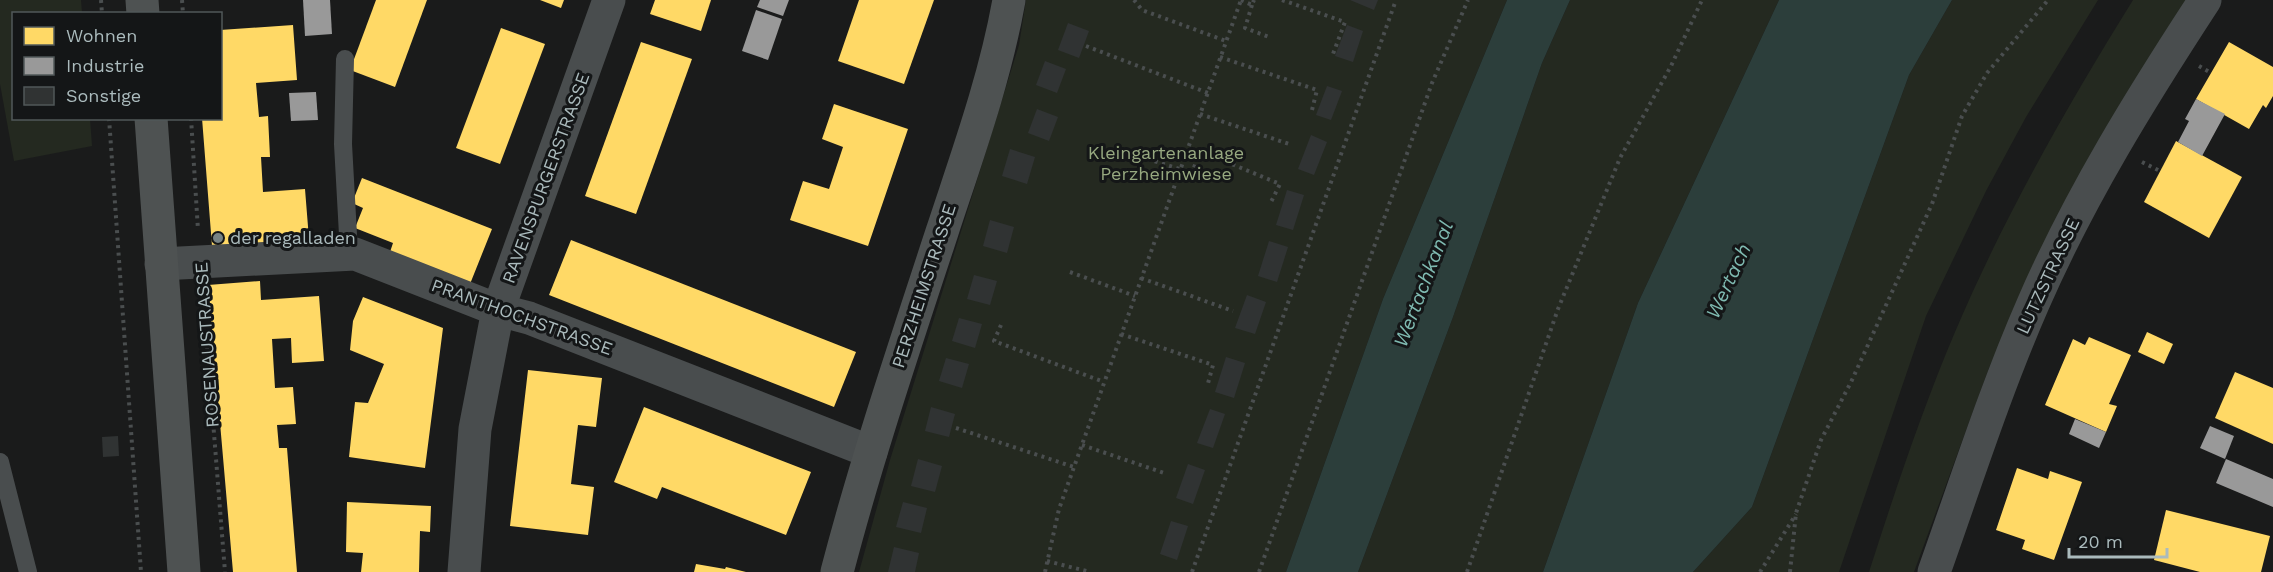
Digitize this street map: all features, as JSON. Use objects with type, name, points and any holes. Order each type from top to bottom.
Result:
[{"type":"street","name":"RAVENSPURGERSTRASSE","points":[[464,572],[475,429],[498,310],[609,0]]},
{"type":"street","name":"PERZHEIMSTRASSE","points":[[837,572],[871,452],[979,118],[1002,40],[1009,0]]},
{"type":"street","name":"LUTZSTRASSE","points":[[1934,572],[1997,393],[2039,292],[2101,164],[2205,0]]},
{"type":"street","points":[[151,120],[184,572]]},
{"type":"street","name":"PRANTHOCHSTRASSE","points":[[161,264],[349,253],[498,310],[529,318],[871,452]]},
{"type":"lane","points":[[345,59],[343,144],[349,253]]},
{"type":"lane","points":[[0,462],[9,525],[28,572]]},
{"type":"path","points":[[1134,0],[1142,10],[1226,41]]},
{"type":"path","points":[[1045,572],[1059,509],[1241,0],[1253,2],[1245,28],[1269,37]]},
{"type":"path","points":[[1282,0],[1345,22],[1333,54]]},
{"type":"path","points":[[1192,572],[1396,0]]},
{"type":"path","points":[[1259,572],[1432,83],[1468,0]]},
{"type":"path","points":[[1467,572],[1558,309],[1580,255],[1620,158],[1671,66],[1702,0]]},
{"type":"path","points":[[1760,572],[1796,513],[1821,440],[1852,380],[1932,204],[1962,116],[1987,74],[2048,0]]},
{"type":"path","points":[[1086,46],[1208,93]]},
{"type":"path","points":[[1220,57],[1317,90],[1312,110]]},
{"type":"path","points":[[1200,114],[1292,145]]},
{"type":"path","points":[[109,120],[141,572]]},
{"type":"path","name":"ROSENAUSTRASSE","points":[[191,120],[225,572]]},
{"type":"path","points":[[1119,150],[1192,173],[1200,151],[1280,184],[1271,202]]},
{"type":"path","points":[[1070,272],[1135,296]]},
{"type":"path","points":[[1141,278],[1233,311]]},
{"type":"path","points":[[1000,325],[994,341],[1104,382]]},
{"type":"path","points":[[1121,334],[1213,365],[1207,387]]},
{"type":"path","points":[[956,428],[1074,467]]},
{"type":"path","points":[[1082,445],[1167,474]]},
{"type":"path","points":[[1790,572],[1796,513]]},
{"type":"path","points":[[1047,561],[1090,572]]},
{"type":"green space","points":[[0,0],[81,0],[82,12],[12,12],[12,120],[90,120],[92,146],[14,161],[0,84]]},
{"type":"green space","name":"Kleingartenanlage Perzheimwiese","points":[[1026,0],[1507,0],[1383,299],[1286,572],[859,572],[890,460],[1019,45]]},
{"type":"green space","points":[[1570,0],[1779,0],[1638,303],[1543,572],[1358,572],[1453,317],[1542,63]]},
{"type":"green space","points":[[1952,0],[2098,0],[2026,117],[1986,191],[1926,316],[1839,572],[1693,572],[1752,507],[1909,75]]},
{"type":"green space","points":[[2133,0],[2186,0],[2089,158],[1989,368],[1914,572],[1869,572],[1920,421],[1974,289],[2015,204],[2084,80]]},
{"type":"water","name":"Wertachkanal","points":[[1507,0],[1570,0],[1542,63],[1453,317],[1358,572],[1286,572],[1383,299]]},
{"type":"water","name":"Wertach","points":[[1779,0],[1952,0],[1909,75],[1752,507],[1693,572],[1543,572],[1638,303]]},
{"type":"building: Wohnen","points":[[376,0],[427,0],[395,87],[350,70]]},
{"type":"building: Wohnen","points":[[540,0],[564,0],[561,8]]},
{"type":"building: Wohnen","points":[[655,0],[711,0],[701,31],[650,14]]},
{"type":"building: Wohnen","points":[[859,0],[934,0],[904,84],[838,61]]},
{"type":"building: Wohnen","points":[[293,25],[297,80],[256,83],[259,117],[268,116],[270,157],[261,157],[263,192],[305,189],[309,239],[212,246],[202,120],[222,120],[222,30]]},
{"type":"building: Wohnen","points":[[501,28],[545,44],[500,164],[456,148]]},
{"type":"building: Wohnen","points":[[641,42],[692,59],[636,214],[585,196]]},
{"type":"building: Wohnen","points":[[2229,42],[2273,67],[2273,96],[2266,108],[2263,105],[2249,129],[2196,99]]},
{"type":"building: Wohnen","points":[[834,104],[908,129],[868,246],[790,220],[803,181],[829,189],[843,147],[822,139]]},
{"type":"building: Wohnen","points":[[2176,141],[2242,177],[2209,238],[2144,202]]},
{"type":"building: Wohnen","points":[[362,178],[492,229],[470,284],[390,252],[393,243],[355,228],[363,208],[352,203]]},
{"type":"building: Wohnen","points":[[571,240],[856,352],[834,407],[549,295]]},
{"type":"building: Wohnen","points":[[260,281],[261,300],[319,296],[324,361],[292,363],[291,338],[272,339],[275,388],[293,387],[296,424],[277,425],[279,448],[287,448],[297,572],[233,572],[208,285]]},
{"type":"building: Wohnen","points":[[363,297],[443,328],[425,468],[349,457],[355,402],[368,403],[384,364],[350,350],[353,321]]},
{"type":"building: Wohnen","points":[[2147,332],[2173,344],[2164,364],[2138,352]]},
{"type":"building: Wohnen","points":[[2089,337],[2131,355],[2109,404],[2117,406],[2106,432],[2045,405],[2073,339],[2085,345]]},
{"type":"building: Wohnen","points":[[528,370],[602,378],[596,427],[578,425],[571,484],[594,487],[588,535],[510,526]]},
{"type":"building: Wohnen","points":[[2235,372],[2273,388],[2273,444],[2215,418]]},
{"type":"building: Wohnen","points":[[644,407],[811,472],[786,535],[662,487],[657,499],[614,482]]},
{"type":"building: Wohnen","points":[[2017,468],[2048,479],[2050,471],[2082,482],[2054,560],[2022,549],[2025,540],[1996,530]]},
{"type":"building: Wohnen","points":[[347,502],[431,506],[430,532],[420,531],[419,572],[361,572],[363,553],[346,552]]},
{"type":"building: Wohnen","points":[[2166,510],[2270,536],[2261,572],[2200,572],[2154,560]]},
{"type":"building: Wohnen","points":[[696,564],[725,569],[726,567],[746,572],[694,572]]},
{"type":"building: Industrie","points":[[303,0],[330,0],[332,34],[305,36]]},
{"type":"building: Industrie","points":[[760,0],[789,0],[783,16],[757,7]]},
{"type":"building: Industrie","points":[[756,10],[782,19],[768,60],[742,51]]},
{"type":"building: Industrie","points":[[316,92],[318,120],[291,121],[289,93]]},
{"type":"building: Industrie","points":[[2196,99],[2225,114],[2202,156],[2178,142],[2189,121],[2185,119]]},
{"type":"building: Industrie","points":[[2075,419],[2106,432],[2099,448],[2069,434]]},
{"type":"building: Industrie","points":[[2210,426],[2234,436],[2225,459],[2200,448]]},
{"type":"building: Industrie","points":[[2226,459],[2273,479],[2273,507],[2216,483]]},
{"type":"building: Sonstige","points":[[1350,0],[1378,0],[1374,10]]},
{"type":"building: Sonstige","points":[[1068,23],[1089,31],[1079,58],[1058,50]]},
{"type":"building: Sonstige","points":[[1347,25],[1363,31],[1353,62],[1335,56]]},
{"type":"building: Sonstige","points":[[1045,61],[1066,69],[1057,93],[1036,85]]},
{"type":"building: Sonstige","points":[[1327,86],[1342,91],[1331,120],[1316,115]]},
{"type":"building: Sonstige","points":[[1037,109],[1058,117],[1049,141],[1028,133]]},
{"type":"building: Sonstige","points":[[1311,135],[1327,142],[1314,175],[1298,169]]},
{"type":"building: Sonstige","points":[[1010,149],[1035,157],[1027,184],[1002,176]]},
{"type":"building: Sonstige","points":[[1287,190],[1304,195],[1293,230],[1276,225]]},
{"type":"building: Sonstige","points":[[990,220],[1014,227],[1007,253],[983,246]]},
{"type":"building: Sonstige","points":[[1269,241],[1288,247],[1277,282],[1258,276]]},
{"type":"building: Sonstige","points":[[974,275],[997,281],[990,305],[967,299]]},
{"type":"building: Sonstige","points":[[1247,295],[1266,302],[1255,334],[1235,328]]},
{"type":"building: Sonstige","points":[[959,318],[982,324],[975,348],[952,341]]},
{"type":"building: Sonstige","points":[[1226,357],[1245,363],[1234,398],[1215,392]]},
{"type":"building: Sonstige","points":[[946,358],[969,364],[962,388],[939,381]]},
{"type":"building: Sonstige","points":[[931,407],[955,414],[949,437],[925,431]]},
{"type":"building: Sonstige","points":[[1210,409],[1225,414],[1213,448],[1197,443]]},
{"type":"building: Sonstige","points":[[118,436],[119,456],[103,457],[102,437]]},
{"type":"building: Sonstige","points":[[918,459],[942,466],[935,492],[911,486]]},
{"type":"building: Sonstige","points":[[1188,464],[1205,470],[1193,504],[1176,498]]},
{"type":"building: Sonstige","points":[[903,502],[927,508],[921,533],[896,527]]},
{"type":"building: Sonstige","points":[[1171,521],[1188,526],[1177,560],[1160,554]]},
{"type":"building: Sonstige","points":[[894,547],[919,553],[915,572],[888,572]]},
{"type":"place","name":"der regalladen","points":[[218,238]]}]
